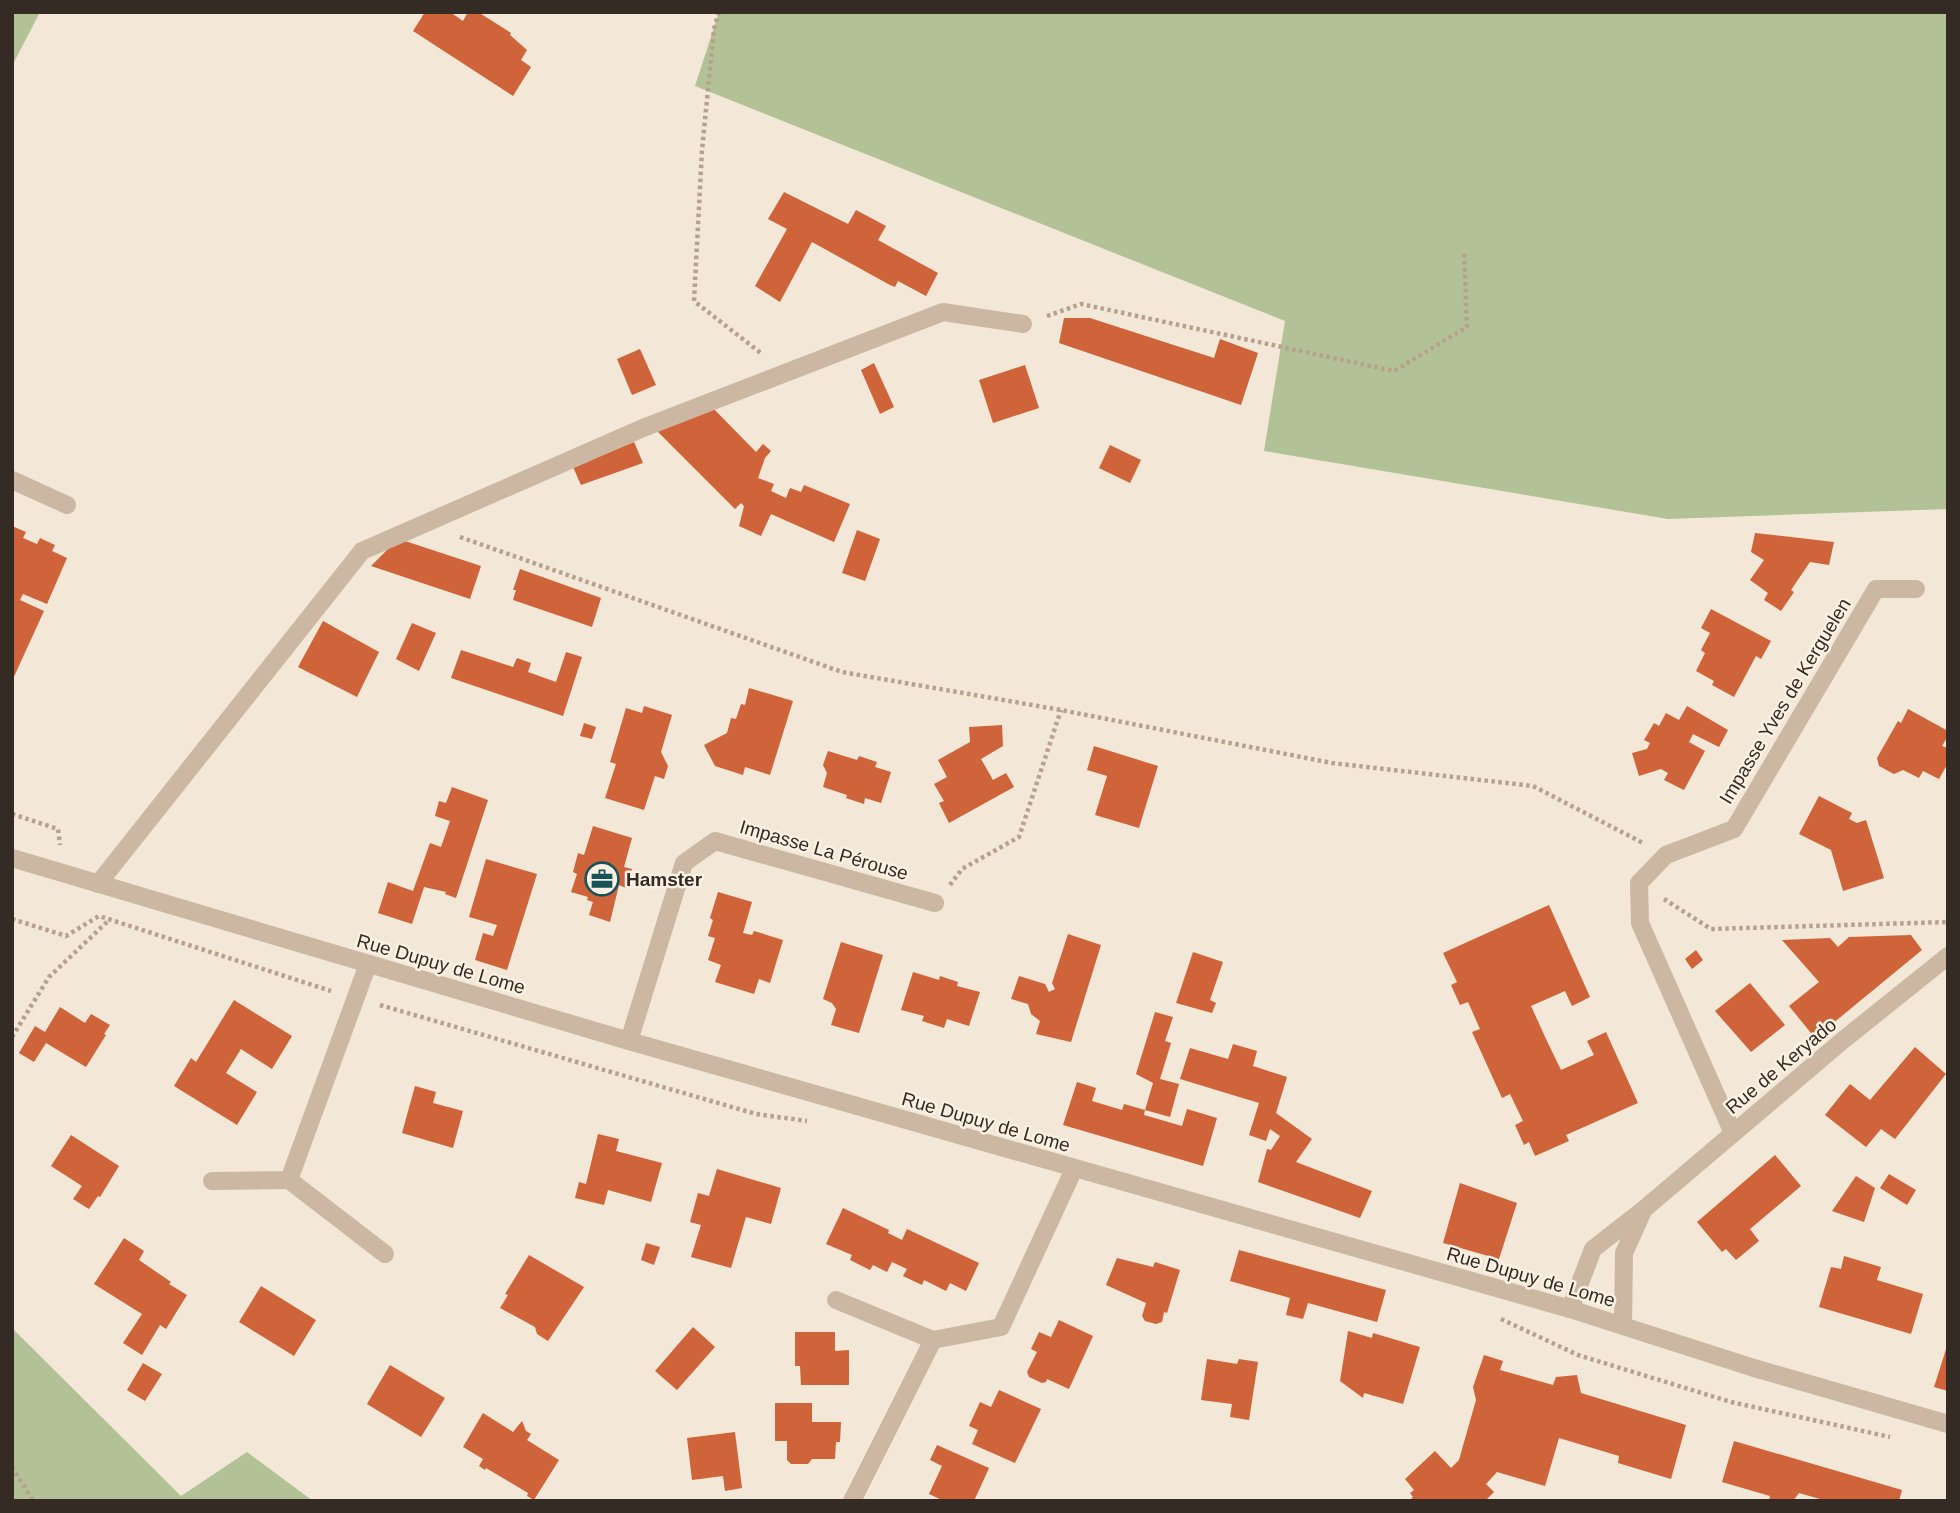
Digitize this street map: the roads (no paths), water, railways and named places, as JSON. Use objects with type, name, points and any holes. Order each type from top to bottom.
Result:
[{"type":"street","points":[[98,884],[362,551],[643,428],[943,312],[1023,324]]},
{"type":"street","points":[[12,480],[67,505]]},
{"type":"street","name":"Impasse Yves de Kerguelen","points":[[1733,1133],[1640,923],[1639,883],[1666,855],[1734,829],[1876,589],[1916,589]]},
{"type":"street","name":"Impasse La Pérouse","points":[[629,1041],[684,863],[715,841],[935,903]]},
{"type":"street","name":"Rue Dupuy de Lome","points":[[12,858],[629,1041],[1570,1309],[1754,1368],[1948,1424]]},
{"type":"street","name":"Rue de Keryado","points":[[1570,1309],[1593,1249],[1948,956]]},
{"type":"street","points":[[289,1180],[368,964]]},
{"type":"street","points":[[836,1300],[933,1340],[1001,1327],[1074,1169]]},
{"type":"street","points":[[212,1181],[289,1180],[385,1254]]},
{"type":"street","name":"Rue de Keryado","points":[[1623,1325],[1624,1253],[1643,1210]]},
{"type":"street","points":[[852,1501],[933,1340]]},
{"type":"place","name":"Hamster","points":[[602,879]]}]
